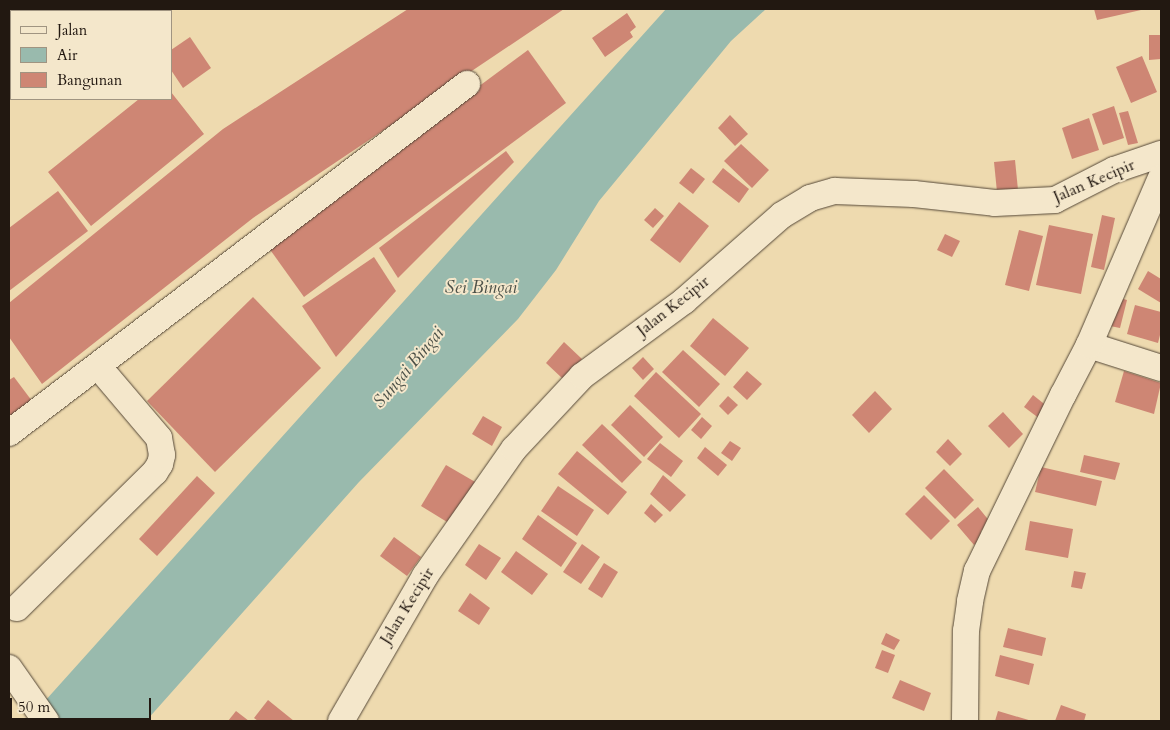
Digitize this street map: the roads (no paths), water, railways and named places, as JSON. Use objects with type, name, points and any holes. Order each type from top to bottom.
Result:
[{"type":"street","points":[[9,433],[467,84]]},
{"type":"street","name":"Jalan Kecipir","points":[[340,721],[425,576],[514,449],[582,376],[684,301],[782,215],[810,198],[835,191],[914,194],[995,203],[1055,200],[1114,170],[1161,154]]},
{"type":"street","points":[[965,721],[966,632],[970,601],[977,571],[1089,345],[1161,178]]},
{"type":"street","points":[[1089,345],[1161,368]]},
{"type":"street","points":[[18,608],[155,472],[160,464],[162,455],[160,438],[98,366]]},
{"type":"street","points":[[13,674],[46,721]]},
{"type":"water","name":"Sei Bingai","points":[[666,9],[766,9],[731,41],[599,201],[556,270],[518,319],[359,482],[146,721],[27,721]]},
{"type":"water label","name":"Sungai Bingai","points":[[409,368]]}]
